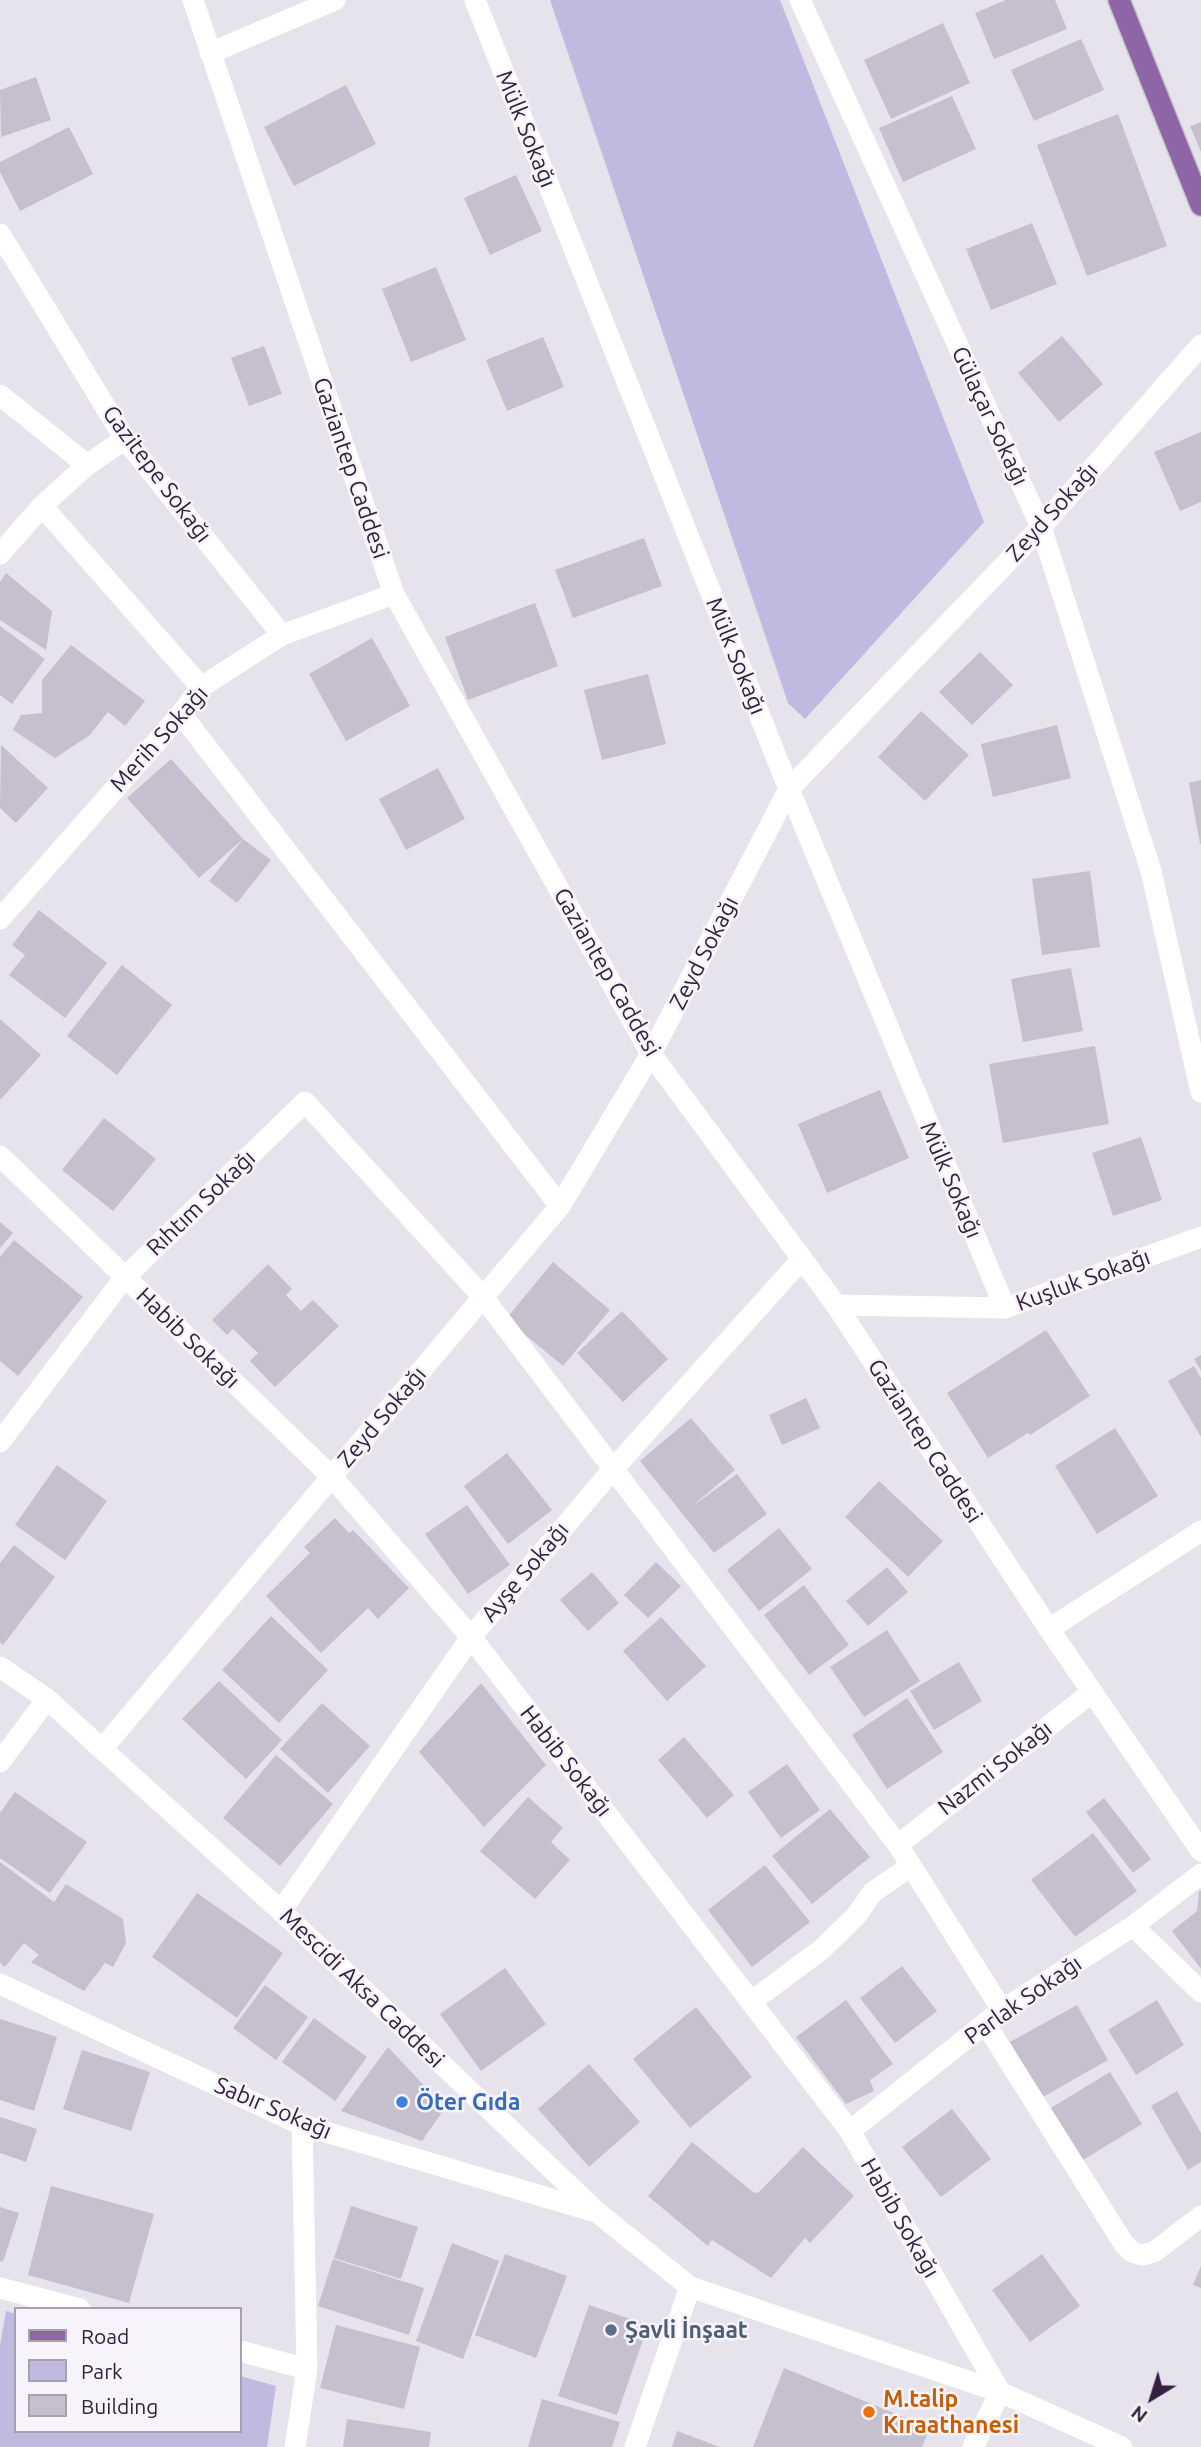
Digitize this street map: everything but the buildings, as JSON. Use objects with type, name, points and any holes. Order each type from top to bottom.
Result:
[{"type":"main road","points":[[1119,0],[1201,205]]},
{"type":"street","name":"Gaziantep Caddesi","points":[[194,0],[394,594],[651,1054],[836,1306],[1049,1629],[1201,1851]]},
{"type":"street","points":[[210,53],[335,0]]},
{"type":"street","name":"Mülk Sokağı","points":[[475,0],[789,789],[1005,1308]]},
{"type":"street","name":"Gülaçar Sokağı","points":[[800,0],[1041,527],[1151,871],[1201,1092]]},
{"type":"street","name":"Gazitepe Sokağı","points":[[0,234],[125,439],[282,635]]},
{"type":"street","name":"Zeyd Sokağı","points":[[102,1749],[560,1206],[651,1054],[789,789],[1041,527],[1201,345]]},
{"type":"street","points":[[0,396],[87,465]]},
{"type":"street","points":[[0,554],[42,506],[87,465],[125,439]]},
{"type":"street","points":[[42,506],[201,687]]},
{"type":"street","name":"Merih Sokağı","points":[[0,919],[181,714],[201,687],[282,635],[394,594]]},
{"type":"street","points":[[181,714],[560,1206]]},
{"type":"street","name":"Rıhtım Sokağı","points":[[0,1442],[125,1277],[304,1102],[483,1297]]},
{"type":"street","name":"Habib Sokağı","points":[[0,1156],[332,1477],[471,1637],[850,2131],[1000,2392]]},
{"type":"street","name":"Kuşluk Sokağı","points":[[836,1306],[1005,1308],[1201,1237]]},
{"type":"street","name":"Ayşe Sokağı","points":[[281,1911],[471,1637],[614,1468],[802,1259]]},
{"type":"street","points":[[483,1297],[898,1845],[1002,2010]]},
{"type":"street","points":[[1049,1629],[1201,1531]]},
{"type":"street","name":"Mescidi Aksa Caddesi","points":[[0,1667],[47,1699],[281,1911],[598,2213],[690,2287],[1000,2392],[1122,2447]]},
{"type":"street","name":"Nazmi Sokağı","points":[[898,1845],[1092,1692]]},
{"type":"street","points":[[0,1762],[47,1699]]},
{"type":"street","points":[[751,2002],[822,1949],[856,1916],[873,1892],[911,1866]]},
{"type":"street","name":"Parlak Sokağı","points":[[850,2131],[1002,2010],[1133,1926],[1201,1874]]},
{"type":"street","points":[[1133,1926],[1201,1992]]},
{"type":"street","name":"Sabır Sokağı","points":[[0,1984],[302,2125],[598,2213]]},
{"type":"street","points":[[985,2024],[1124,2244],[1132,2252],[1142,2255],[1154,2252],[1201,2216]]},
{"type":"street","points":[[295,2447],[307,2369],[302,2125]]},
{"type":"street","points":[[635,2447],[690,2287]]},
{"type":"street","points":[[0,2288],[72,2307]]},
{"type":"street","points":[[242,2352],[307,2369]]},
{"type":"street","points":[[973,2447],[1000,2392]]},
{"type":"green space","points":[[550,0],[780,0],[984,522],[805,719],[788,703]]},
{"type":"green space","points":[[6,2311],[14,2313],[14,2433],[242,2433],[242,2377],[276,2386],[267,2447],[0,2447],[0,2346]]},
{"type":"place","name":"Öter Gıda","points":[[402,2102]]},
{"type":"place","name":"Şavli İnşaat","points":[[611,2330]]},
{"type":"place","name":"M.talip Kıraathanesi","points":[[869,2412]]}]
